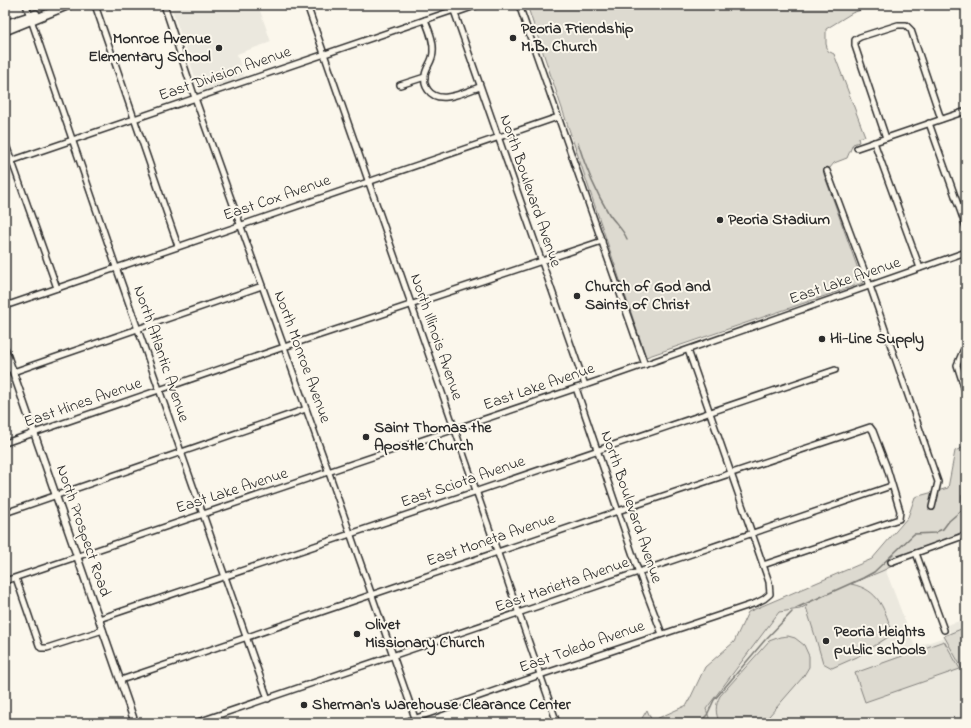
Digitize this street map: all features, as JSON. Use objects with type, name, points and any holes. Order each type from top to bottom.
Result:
[{"type":"highway","points":[[5,24],[30,18],[68,5]]},
{"type":"highway","points":[[5,31],[30,18]]},
{"type":"main road","name":"North Prospect Road","points":[[5,349],[135,723]]},
{"type":"street","name":"North Atlantic Avenue","points":[[26,5],[116,267],[268,698]]},
{"type":"street","points":[[95,5],[178,246]]},
{"type":"street","name":"North Monroe Avenue","points":[[164,5],[195,98],[415,718]]},
{"type":"street","name":"North Illinois Avenue","points":[[307,5],[557,723]]},
{"type":"street","name":"East Division Avenue","points":[[5,163],[324,53],[425,20],[453,9],[478,5]]},
{"type":"street","points":[[519,5],[645,365]]},
{"type":"street","name":"North Boulevard Avenue","points":[[453,9],[585,385]]},
{"type":"street","points":[[425,20],[433,44],[434,54],[425,77],[425,84],[429,92],[441,97],[454,95],[480,87]]},
{"type":"street","points":[[886,138],[855,46],[855,40],[860,37],[898,25],[906,25],[911,30],[941,119]]},
{"type":"street","points":[[400,85],[425,77]]},
{"type":"street","points":[[857,148],[966,111]]},
{"type":"street","name":"East Cox Avenue","points":[[5,306],[558,117]]},
{"type":"street","points":[[929,123],[966,227]]},
{"type":"street","points":[[5,142],[57,288]]},
{"type":"street","points":[[874,142],[920,268]]},
{"type":"street","points":[[826,171],[870,286],[938,482],[932,507]]},
{"type":"street","name":"East Hines Avenue","points":[[5,443],[602,241]]},
{"type":"street","name":"East Lake Avenue","points":[[5,581],[329,473],[645,365],[966,252]]},
{"type":"street","points":[[5,370],[12,370],[138,329],[262,286]]},
{"type":"street","points":[[688,350],[763,565],[899,519],[900,511],[891,486]]},
{"type":"street","points":[[966,350],[963,351],[957,365],[966,393]]},
{"type":"street","name":"East Sciota Avenue","points":[[99,619],[835,370]]},
{"type":"street","name":"North Boulevard Avenue","points":[[576,388],[639,572],[662,634]]},
{"type":"street","points":[[5,513],[306,410]]},
{"type":"street","name":"East Moneta Avenue","points":[[121,680],[247,636],[870,427],[873,431],[887,468],[891,486]]},
{"type":"street","name":"East Marietta Avenue","points":[[195,723],[891,486]]},
{"type":"street","points":[[891,562],[966,535]]},
{"type":"street","points":[[916,553],[944,630]]},
{"type":"street","name":"East Toledo Avenue","points":[[402,723],[756,603],[770,594],[769,582],[763,565]]},
{"type":"street","points":[[16,578],[41,648],[47,648],[103,630]]},
{"type":"shaded area","name":"Monroe Avenue Elementary School","points":[[182,5],[258,5],[271,42],[237,54],[244,77],[200,92],[172,9]]},
{"type":"shaded area","name":"Peoria Stadium","points":[[527,5],[875,5],[852,13],[826,29],[826,44],[828,51],[834,54],[865,136],[858,138],[859,142],[853,144],[847,158],[834,163],[824,174],[863,283],[646,357]]},
{"type":"shaded area","points":[[966,446],[966,530],[882,571],[851,584],[869,591],[875,596],[880,602],[887,616],[893,634],[857,657],[832,668],[823,663],[806,607],[807,605],[800,609],[779,612],[706,709],[711,723],[639,723],[647,710],[652,721],[687,705],[705,667],[734,642],[748,612],[872,559],[908,517],[915,497],[948,488],[955,451]]},
{"type":"shaded area","name":"Peoria Heights public schools","points":[[884,566],[915,647],[951,635],[947,625],[966,619],[966,723],[697,723],[688,699],[774,603]]},
{"type":"shaded area","points":[[966,627],[966,669],[963,670],[944,636]]},
{"type":"shaded area","points":[[788,636],[795,638],[804,645],[809,656],[809,667],[803,677],[763,723],[720,723],[716,710],[720,696],[769,641]]},
{"type":"shaded area","points":[[944,641],[960,669],[865,702],[855,673]]},
{"type":"waterway","points":[[958,5],[966,9]]},
{"type":"waterway","points":[[578,143],[600,198],[609,214],[627,239]]},
{"type":"waterway","points":[[796,608],[874,572],[914,534],[935,533],[943,529],[949,521],[963,509],[962,496],[966,491]]},
{"type":"waterway","points":[[699,723],[707,715],[714,700],[765,640],[792,612]]},
{"type":"place","name":"Peoria Friendship M.B. Church","points":[[513,38]]},
{"type":"place","name":"Monroe Avenue Elementary School","points":[[219,48]]},
{"type":"place","name":"Peoria Stadium","points":[[720,220]]},
{"type":"place","name":"Church of God and Saints of Christ","points":[[577,296]]},
{"type":"place","name":"Hi-Line Supply","points":[[822,339]]},
{"type":"place","name":"Saint Thomas the Apostle Church","points":[[366,437]]},
{"type":"place","name":"Olivet Missionary Church","points":[[357,634]]},
{"type":"place","name":"Peoria Heights public schools","points":[[826,641]]},
{"type":"place","name":"Sherman's Warehouse Clearance Center","points":[[304,705]]}]
